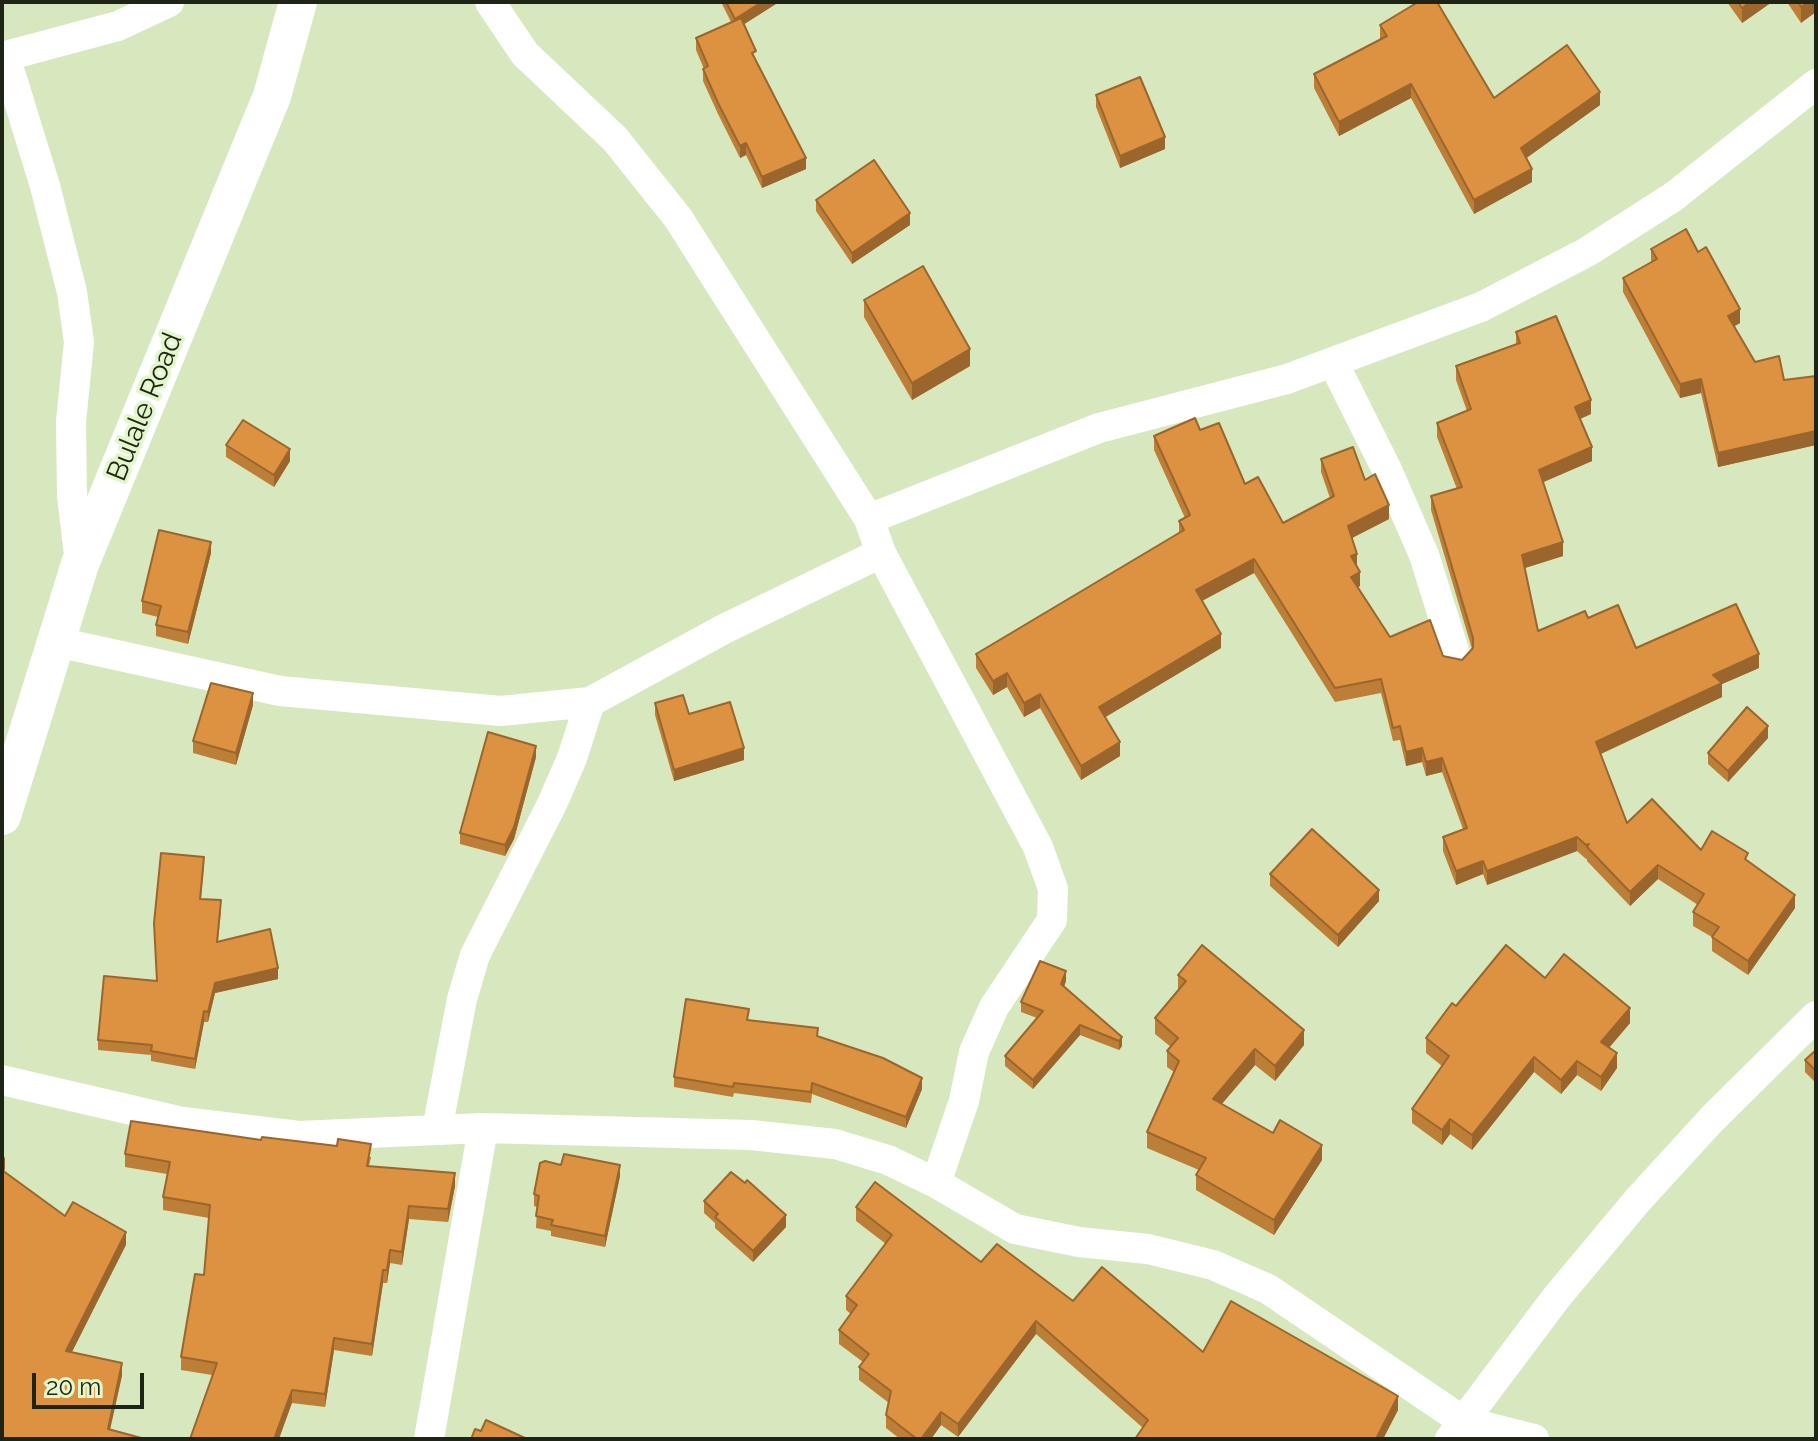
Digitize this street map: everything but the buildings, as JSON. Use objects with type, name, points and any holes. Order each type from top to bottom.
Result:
[{"type":"street","points":[[80,564],[72,496],[71,422],[79,342],[76,317],[45,186],[4,56],[118,26],[169,2]]},
{"type":"street","name":"Bulale Road","points":[[2,816],[80,564],[272,96],[298,2]]},
{"type":"street","points":[[490,2],[525,54],[615,139],[678,218],[869,519],[881,553],[1038,847],[1053,889],[1052,920],[994,1007],[974,1052],[964,1101],[936,1183]]},
{"type":"street","points":[[869,519],[1099,428],[1287,379],[1481,307],[1587,252],[1673,197],[1816,84]]},
{"type":"street","points":[[1333,362],[1387,470],[1424,555],[1456,657]]},
{"type":"street","points":[[57,642],[280,691],[501,711],[590,702],[724,629],[881,553]]},
{"type":"street","points":[[437,1130],[462,999],[475,955],[552,804],[572,758],[590,702]]},
{"type":"street","points":[[1457,1430],[1556,1298],[1637,1201],[1712,1119],[1816,1016]]},
{"type":"street","points":[[2,1080],[183,1122],[299,1136],[483,1128],[751,1135],[835,1144],[888,1160],[936,1183],[1015,1229],[1079,1242],[1148,1249],[1213,1265],[1268,1289],[1457,1430],[1534,1439]]},
{"type":"street","points":[[429,1439],[483,1128]]}]
